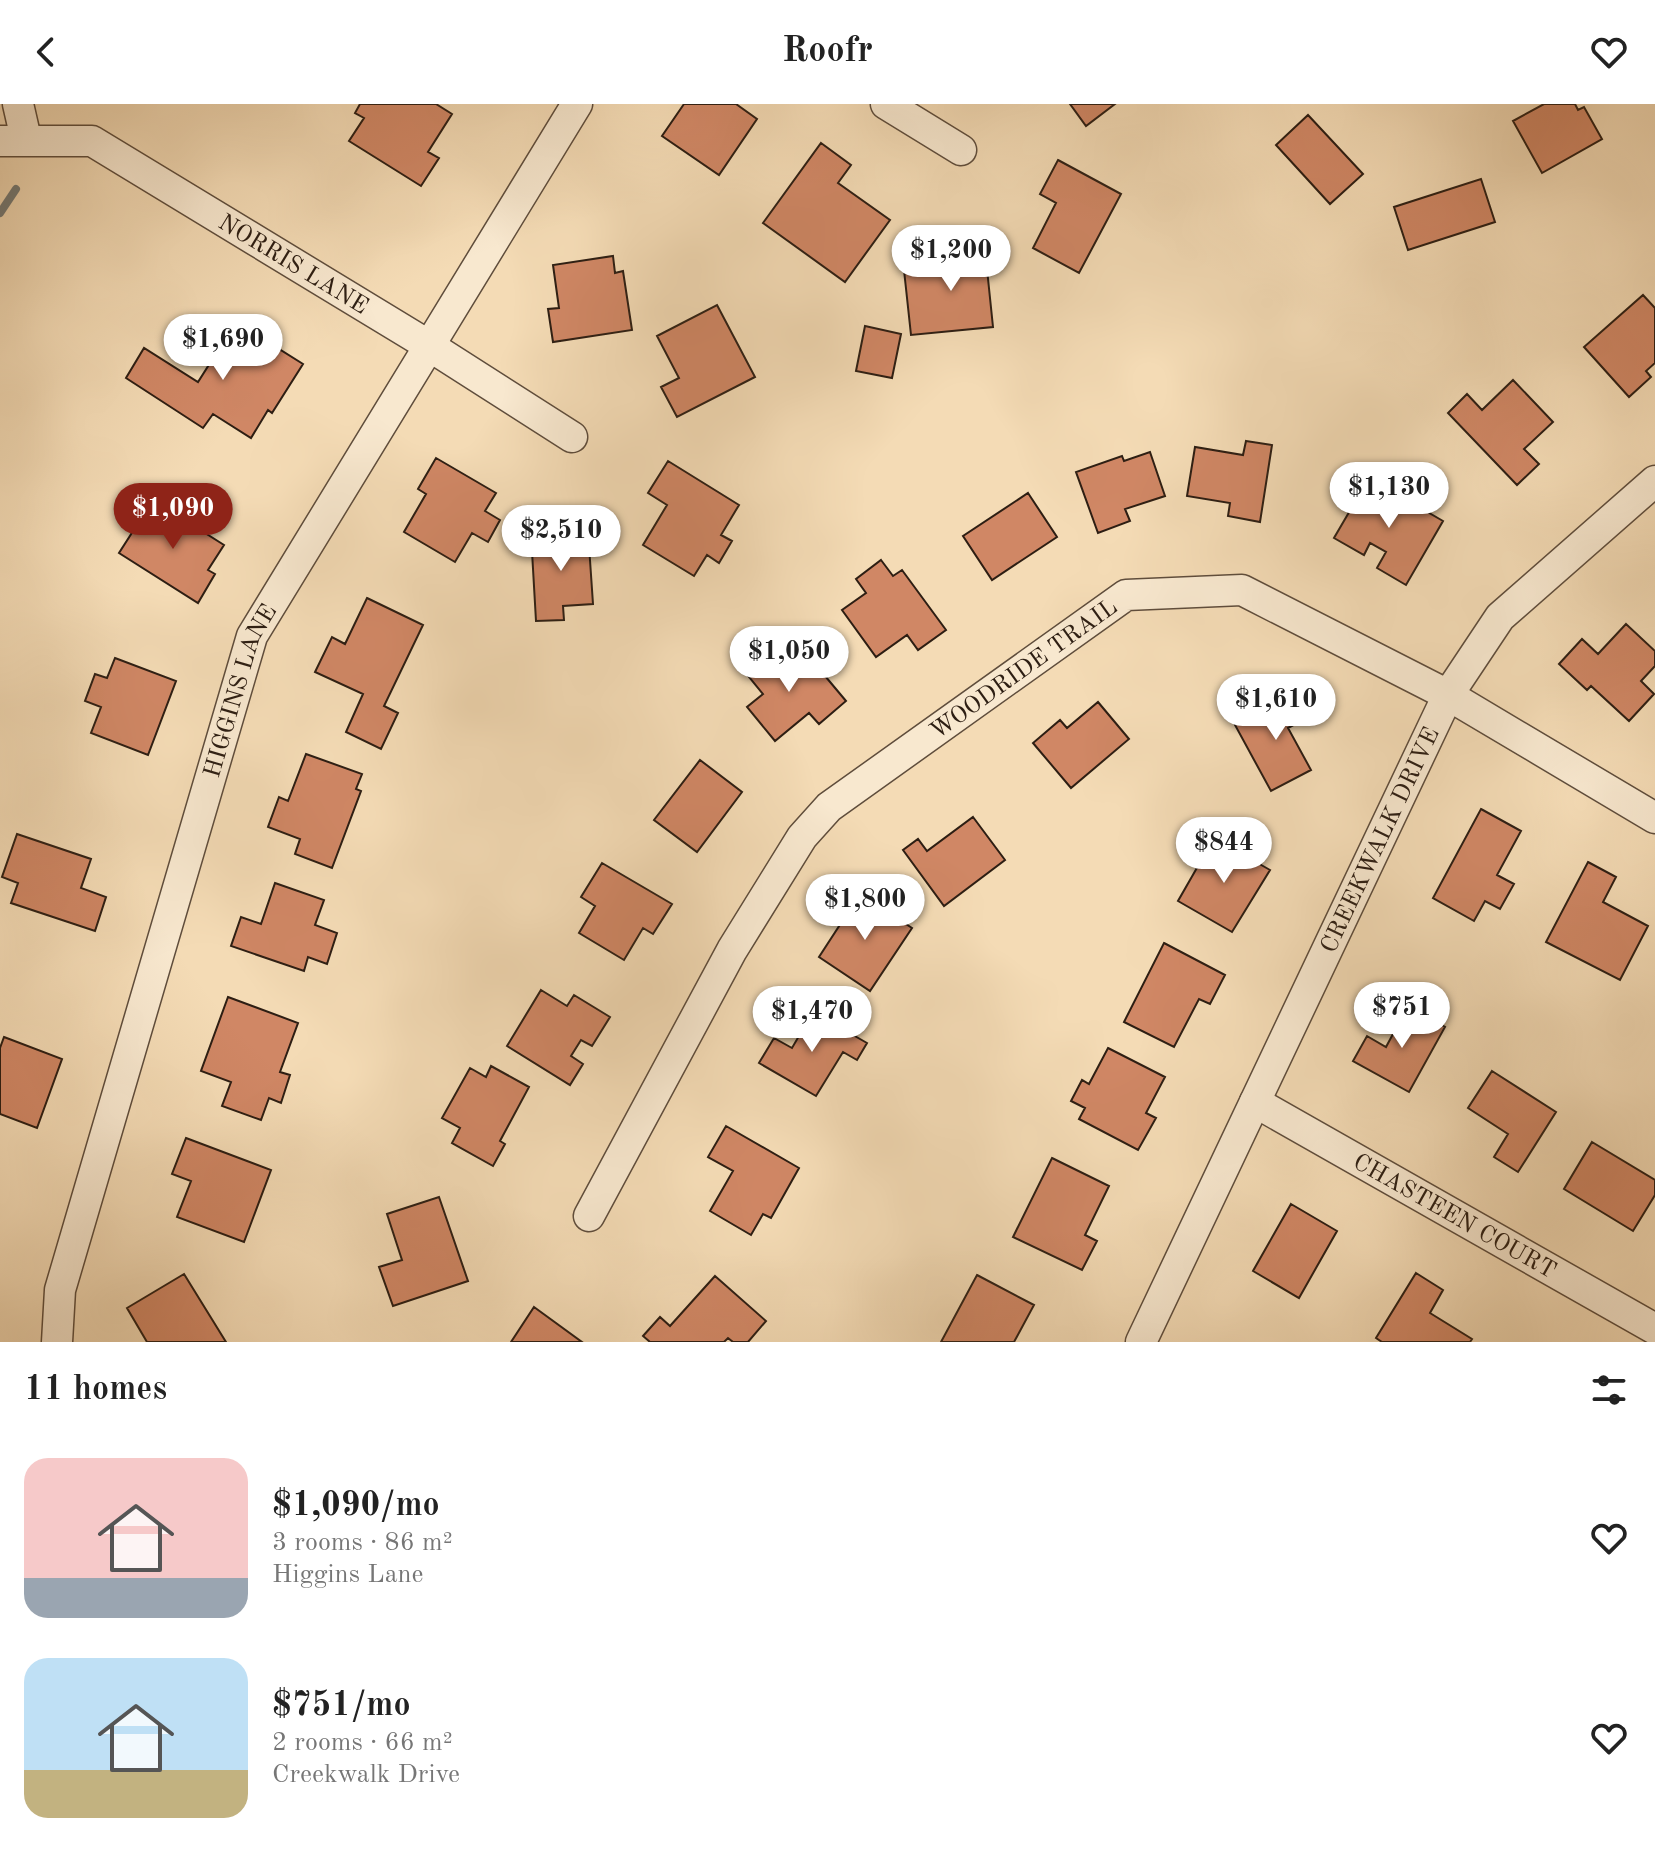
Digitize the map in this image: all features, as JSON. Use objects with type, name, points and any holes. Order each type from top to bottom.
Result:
[{"type":"street","points":[[13,140],[18,104]]},
{"type":"street","name":"HIGGINS LANE","points":[[57,1342],[60,1290],[252,636],[577,104]]},
{"type":"street","points":[[886,104],[961,150]]},
{"type":"street","name":"NORRIS LANE","points":[[13,140],[92,141],[428,345],[572,437]]},
{"type":"street","name":"CREEKWALK DRIVE","points":[[1141,1342],[1448,695],[1500,617],[1655,481]]},
{"type":"street","name":"WOODRIDE TRAIL","points":[[589,1216],[732,950],[802,837],[829,807],[1126,595],[1242,590],[1448,695],[1655,818]]},
{"type":"street","name":"CHASTEEN COURT","points":[[1255,1102],[1655,1329]]},
{"type":"building","points":[[360,104],[436,104],[452,114],[428,152],[439,158],[421,186],[349,141],[364,118],[355,113]]},
{"type":"building","points":[[684,104],[736,104],[757,119],[719,175],[662,136]]},
{"type":"building","points":[[1070,104],[1115,104],[1086,126]]},
{"type":"building","points":[[1544,104],[1575,104],[1578,110],[1584,107],[1602,139],[1542,173],[1513,121]]},
{"type":"building","points":[[1308,115],[1363,174],[1330,204],[1276,145]]},
{"type":"building","points":[[821,143],[851,165],[838,183],[890,220],[845,282],[763,223]]},
{"type":"building","points":[[1058,160],[1121,194],[1079,273],[1033,248],[1056,203],[1040,194]]},
{"type":"building","points":[[1481,179],[1495,222],[1408,250],[1394,207]]},
{"type":"building","points":[[984,240],[993,327],[911,335],[904,270],[951,265],[948,244]]},
{"type":"building","points":[[613,256],[615,273],[623,271],[632,330],[553,342],[548,309],[559,308],[553,265]]},
{"type":"building","points":[[1643,295],[1655,308],[1655,363],[1646,371],[1651,377],[1629,397],[1584,347]]},
{"type":"building","points":[[717,305],[755,377],[677,417],[661,387],[679,378],[657,336]]},
{"type":"building","points":[[236,322],[303,364],[272,413],[268,410],[251,438],[213,414],[203,428],[126,378],[144,348],[198,382]]},
{"type":"building","points":[[865,326],[901,334],[892,378],[856,371]]},
{"type":"building","points":[[1513,380],[1553,422],[1524,449],[1539,464],[1517,485],[1448,413],[1467,394],[1482,410]]},
{"type":"building","points":[[1246,441],[1272,445],[1260,522],[1228,516],[1230,503],[1187,496],[1195,447],[1243,455]]},
{"type":"building","points":[[1150,452],[1165,496],[1125,509],[1130,521],[1098,533],[1076,472],[1122,456],[1124,461]]},
{"type":"building","points":[[436,458],[496,493],[485,511],[500,520],[488,542],[472,533],[455,562],[404,532],[426,494],[418,489]]},
{"type":"building","points":[[668,461],[739,505],[721,535],[732,541],[719,563],[707,555],[694,576],[643,545],[667,505],[648,493]]},
{"type":"building","points":[[1369,478],[1443,521],[1406,585],[1377,568],[1386,552],[1370,543],[1364,555],[1334,538]]},
{"type":"building","points":[[1028,493],[1057,537],[992,580],[963,536]]},
{"type":"building","points":[[153,500],[224,545],[208,570],[215,574],[198,603],[119,553]]},
{"type":"building","points":[[588,531],[593,604],[563,606],[564,620],[536,621],[531,534]]},
{"type":"building","points":[[881,560],[893,576],[902,570],[946,630],[918,650],[907,635],[876,657],[842,610],[866,593],[856,579]]},
{"type":"building","points":[[367,598],[423,625],[384,706],[398,713],[381,749],[346,732],[363,694],[315,672],[332,637],[345,644]]},
{"type":"building","points":[[1626,624],[1655,651],[1655,666],[1641,681],[1654,694],[1629,721],[1591,686],[1587,690],[1559,664],[1582,639],[1598,654]]},
{"type":"building","points":[[764,646],[788,676],[810,658],[846,701],[819,724],[809,713],[775,741],[747,707],[763,694],[740,666]]},
{"type":"building","points":[[115,658],[176,681],[148,755],[91,733],[101,707],[85,701],[95,674],[107,678]]},
{"type":"building","points":[[1295,693],[1308,717],[1288,728],[1311,770],[1271,791],[1235,725]]},
{"type":"building","points":[[1098,702],[1129,739],[1071,788],[1033,743],[1060,720],[1067,728]]},
{"type":"building","points":[[306,754],[362,774],[356,789],[361,791],[332,868],[295,854],[300,839],[268,827],[279,797],[288,801]]},
{"type":"building","points":[[700,760],[742,792],[697,852],[654,820]]},
{"type":"building","points":[[1481,809],[1521,831],[1497,875],[1514,884],[1500,909],[1485,901],[1474,921],[1433,898]]},
{"type":"building","points":[[973,817],[1005,860],[944,906],[903,850],[918,839],[927,851]]},
{"type":"building","points":[[17,834],[91,859],[81,888],[106,897],[95,931],[11,903],[18,883],[2,877]]},
{"type":"building","points":[[1214,838],[1270,870],[1232,932],[1178,901]]},
{"type":"building","points":[[1588,862],[1616,877],[1603,902],[1648,926],[1620,980],[1546,942]]},
{"type":"building","points":[[602,863],[672,904],[653,934],[643,928],[624,960],[579,933],[595,906],[581,897]]},
{"type":"building","points":[[275,883],[324,900],[315,925],[337,933],[327,964],[308,957],[304,971],[231,946],[241,917],[261,924]]},
{"type":"building","points":[[860,894],[912,928],[870,991],[819,957]]},
{"type":"building","points":[[1164,943],[1225,975],[1210,1004],[1199,999],[1174,1047],[1124,1022]]},
{"type":"building","points":[[541,990],[567,1006],[574,995],[610,1017],[592,1046],[581,1040],[571,1056],[583,1064],[570,1085],[507,1046]]},
{"type":"building","points":[[228,997],[298,1023],[280,1072],[290,1075],[281,1103],[269,1098],[261,1120],[222,1106],[231,1082],[201,1071]]},
{"type":"building","points":[[1408,1006],[1445,1027],[1409,1092],[1353,1061],[1367,1036],[1386,1047]]},
{"type":"building","points":[[813,1012],[867,1043],[857,1060],[843,1052],[816,1096],[759,1063],[774,1038],[792,1048]]},
{"type":"building","points":[[4,1037],[62,1059],[37,1128],[0,1114],[0,1048]]},
{"type":"building","points":[[1108,1048],[1165,1077],[1146,1113],[1156,1118],[1138,1150],[1079,1119],[1085,1108],[1071,1101],[1082,1080],[1089,1084]]},
{"type":"building","points":[[491,1066],[529,1087],[500,1141],[505,1144],[493,1166],[452,1143],[460,1128],[442,1118],[470,1068],[486,1077]]},
{"type":"building","points":[[1492,1071],[1556,1112],[1518,1172],[1494,1157],[1508,1134],[1468,1108]]},
{"type":"building","points":[[726,1126],[799,1168],[771,1218],[763,1214],[751,1235],[710,1211],[733,1171],[708,1157]]},
{"type":"building","points":[[186,1138],[271,1170],[244,1242],[177,1217],[191,1181],[172,1174]]},
{"type":"building","points":[[1592,1142],[1655,1180],[1655,1195],[1633,1231],[1564,1189]]},
{"type":"building","points":[[1052,1158],[1109,1186],[1085,1235],[1097,1241],[1082,1270],[1013,1237]]},
{"type":"building","points":[[439,1197],[468,1281],[393,1306],[379,1267],[402,1260],[387,1214]]},
{"type":"building","points":[[1291,1204],[1337,1231],[1299,1298],[1253,1271]]},
{"type":"building","points":[[1416,1273],[1443,1290],[1430,1313],[1472,1339],[1470,1342],[1382,1342],[1376,1338]]},
{"type":"building","points":[[184,1274],[226,1342],[147,1342],[127,1308]]},
{"type":"building","points":[[977,1275],[1034,1305],[1014,1342],[941,1342]]},
{"type":"building","points":[[715,1276],[766,1321],[748,1342],[733,1342],[728,1338],[724,1342],[650,1342],[643,1336],[660,1317],[670,1326]]},
{"type":"building","points":[[534,1307],[582,1342],[511,1342]]},
{"type":"waterway","points":[[0,213],[16,189]]}]
